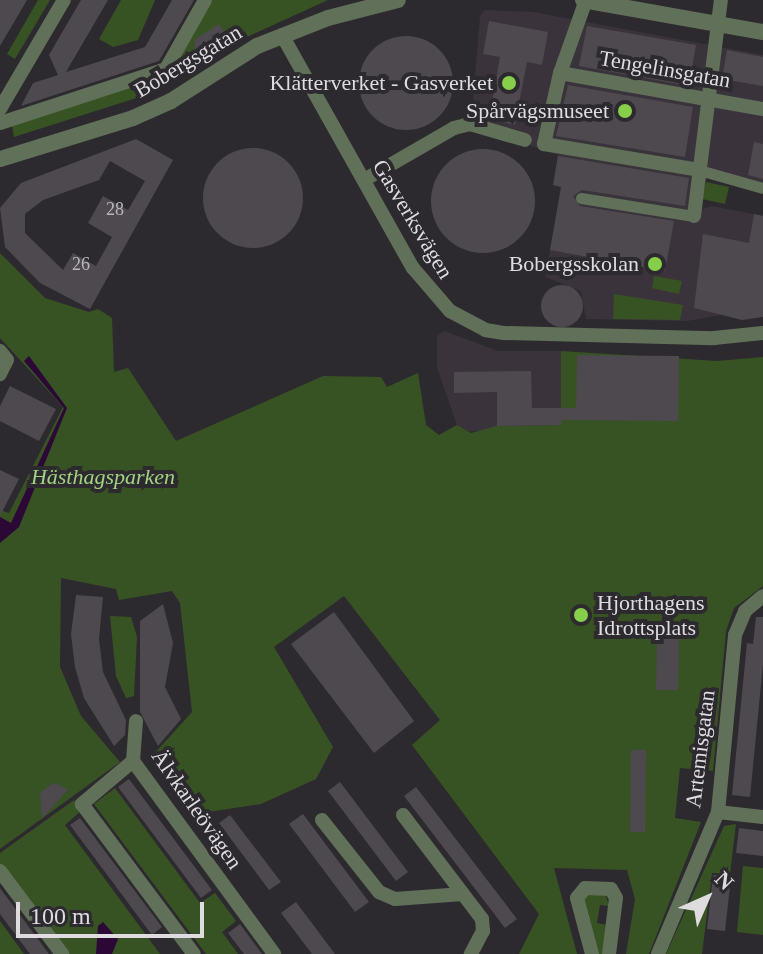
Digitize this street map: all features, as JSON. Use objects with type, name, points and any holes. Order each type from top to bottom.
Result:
[{"type":"street","points":[[0,109],[64,0]]},
{"type":"street","points":[[0,123],[166,69],[205,0]]},
{"type":"street","name":"Bobergsgatan","points":[[0,159],[155,109],[282,35],[398,0]]},
{"type":"street","points":[[763,32],[720,13],[585,0],[560,73],[544,144],[699,170],[763,188]]},
{"type":"street","points":[[641,0],[763,21]]},
{"type":"street","points":[[581,198],[694,216],[720,13]]},
{"type":"street","name":"Gasverksvägen","points":[[282,35],[434,298],[485,330],[714,338],[763,333]]},
{"type":"street","name":"Tengelinsgatan","points":[[560,73],[763,109]]},
{"type":"street","points":[[364,180],[454,128],[470,124],[525,140]]},
{"type":"street","name":"Artemisgatan","points":[[658,954],[718,812],[735,635],[745,611],[763,596]]},
{"type":"street","name":"Älvkarleövägen","points":[[136,721],[133,761],[274,954]]},
{"type":"street","points":[[133,761],[82,804],[194,954]]},
{"type":"street","points":[[718,812],[763,817]]},
{"type":"street","points":[[403,815],[482,919],[483,931],[471,954]]},
{"type":"street","points":[[322,820],[379,892],[395,899],[463,894]]},
{"type":"street","points":[[0,871],[62,954]]},
{"type":"street","points":[[592,954],[577,898],[585,888],[611,889],[616,898],[609,954]]},
{"type":"shaded area","points":[[485,10],[533,12],[763,55],[763,189],[705,176],[699,210],[712,206],[763,216],[721,315],[687,321],[586,319],[581,291],[545,277],[560,200],[561,187],[553,185],[558,155],[471,126],[480,16]]},
{"type":"shaded area","points":[[444,331],[498,351],[561,351],[561,425],[464,432],[457,425],[437,368],[437,336]]},
{"type":"shaded area","points":[[29,356],[67,408],[19,527],[0,543],[0,517],[11,523],[64,408],[24,361]]},
{"type":"shaded area","points":[[103,922],[118,939],[112,954],[96,954],[98,926]]},
{"type":"green space","points":[[38,0],[50,0],[15,59],[7,54]]},
{"type":"green space","points":[[121,0],[155,0],[138,40],[113,47],[99,39]]},
{"type":"green space","points":[[212,0],[328,0],[205,56],[172,80],[169,74]]},
{"type":"green space","points":[[147,81],[152,93],[14,137],[12,126]]},
{"type":"green space","points":[[706,182],[729,187],[725,204],[702,199]]},
{"type":"green space","name":"Hästhagsparken","points":[[0,253],[45,298],[89,312],[98,309],[112,318],[114,372],[128,368],[176,441],[323,376],[381,377],[387,387],[418,373],[426,425],[439,435],[457,425],[471,433],[497,426],[561,425],[561,351],[717,361],[763,357],[763,586],[734,608],[726,631],[713,771],[680,768],[675,818],[701,822],[649,954],[626,954],[635,899],[627,870],[554,868],[577,954],[519,954],[539,914],[412,745],[440,720],[344,596],[274,647],[333,747],[316,779],[261,804],[201,813],[154,754],[192,712],[180,603],[172,591],[119,600],[116,589],[61,578],[60,667],[81,716],[120,762],[0,849],[0,510],[9,513],[63,407],[0,338]]},
{"type":"green space","points":[[654,276],[682,281],[679,294],[652,288]]},
{"type":"green space","points":[[614,294],[683,305],[680,320],[613,319]]},
{"type":"green space","points":[[110,616],[131,617],[137,637],[134,696],[126,698],[116,676]]},
{"type":"green space","points":[[115,788],[200,903],[215,893],[236,921],[222,932],[238,954],[206,954],[94,804]]},
{"type":"green space","points":[[74,800],[81,811],[65,825],[160,954],[68,954],[0,864],[0,853]]},
{"type":"green space","points":[[736,824],[730,874],[712,873],[702,954],[666,954],[724,826]]},
{"type":"green space","points":[[743,866],[763,868],[763,935],[737,932]]},
{"type":"green space","points":[[605,893],[609,906],[600,905],[597,923],[607,925],[604,954],[596,954],[583,905],[586,895]]},
{"type":"green space","points":[[0,921],[24,954],[0,954]]},
{"type":"building","points":[[0,0],[27,0],[0,46]]},
{"type":"building","points":[[81,0],[108,0],[66,72],[145,47],[172,0],[194,0],[159,61],[21,106],[33,83],[58,75],[49,55]]},
{"type":"building","name":"Klätterverket - Gasverket","points":[[489,21],[548,32],[542,65],[527,62],[519,103],[528,104],[526,114],[518,112],[515,125],[489,119],[500,57],[483,54]]},
{"type":"building","points":[[219,24],[230,41],[209,55],[203,46],[195,52],[194,40]]},
{"type":"building","points":[[587,26],[696,45],[689,86],[579,66]]},
{"type":"building","points":[[406,36],[424,40],[439,50],[449,65],[453,83],[449,101],[439,116],[424,126],[406,130],[388,126],[373,116],[363,101],[359,83],[363,65],[373,50],[388,40]]},
{"type":"building","points":[[727,50],[763,57],[763,86],[722,79]]},
{"type":"building","name":"Spårvägsmuseet","points":[[568,85],[693,107],[685,157],[556,136]]},
{"type":"building","points":[[136,139],[173,160],[90,309],[40,283],[5,247],[0,208],[21,183]],"holes":[[[110,161],[145,181],[128,210],[103,196],[88,223],[112,237],[96,266],[73,253],[63,270],[25,233],[25,214],[43,200],[99,180]]]},
{"type":"building","points":[[754,142],[763,144],[763,179],[748,175]]},
{"type":"building","points":[[253,148],[281,156],[295,170],[303,198],[295,226],[281,240],[253,248],[225,240],[211,226],[203,198],[211,170],[225,156]]},
{"type":"building","points":[[483,149],[503,153],[520,164],[531,181],[535,201],[531,221],[520,238],[503,249],[483,253],[463,249],[446,238],[435,221],[431,201],[435,181],[446,164],[463,153]]},
{"type":"building","points":[[558,156],[689,178],[685,206],[582,190],[573,196],[580,206],[674,221],[665,271],[550,250],[561,187],[553,185]]},
{"type":"building","points":[[754,214],[763,216],[763,317],[742,320],[694,308],[703,234],[749,243]]},
{"type":"building","points":[[562,285],[577,291],[583,306],[577,321],[562,327],[547,321],[541,306],[547,291]]},
{"type":"building","points":[[577,355],[679,356],[678,421],[561,420],[561,425],[497,426],[497,392],[454,393],[454,372],[531,371],[532,408],[576,408]]},
{"type":"building","points":[[10,386],[56,409],[39,441],[0,421],[0,406]]},
{"type":"building","points":[[0,470],[19,479],[0,516]]},
{"type":"building","points":[[76,595],[103,597],[99,639],[103,672],[126,720],[125,735],[114,746],[84,698],[75,667],[71,634]]},
{"type":"building","points":[[163,604],[173,643],[165,687],[181,719],[158,746],[140,712],[140,621]]},
{"type":"building","points":[[334,612],[414,721],[374,753],[291,644]]},
{"type":"building","points":[[756,617],[763,617],[763,664],[750,797],[732,795],[747,643],[753,644]]},
{"type":"building","points":[[657,638],[679,638],[678,690],[656,690]]},
{"type":"building","points":[[631,750],[646,750],[645,832],[630,832]]},
{"type":"building","points":[[129,779],[212,890],[201,898],[118,787]]},
{"type":"building","points":[[340,782],[408,872],[396,881],[328,791]]},
{"type":"building","points":[[53,783],[68,789],[42,819],[40,793]]},
{"type":"building","points":[[416,787],[517,919],[505,928],[404,796]]},
{"type":"building","points":[[303,814],[369,902],[355,912],[289,824]]},
{"type":"building","points":[[230,815],[281,882],[269,890],[219,823]]},
{"type":"building","points":[[80,818],[162,927],[152,935],[70,825]]},
{"type":"building","points":[[739,828],[763,831],[763,856],[736,853]]},
{"type":"building","points":[[713,875],[731,877],[725,931],[707,929]]},
{"type":"building","points":[[0,888],[49,954],[30,954],[0,914]]},
{"type":"building","points":[[296,902],[335,954],[312,954],[281,913]]},
{"type":"building","points":[[240,924],[262,954],[244,954],[228,933]]},
{"type":"place","name":"Klätterverket - Gasverket","points":[[509,83]]},
{"type":"place","name":"Spårvägsmuseet","points":[[625,111]]},
{"type":"place","name":"Bobergsskolan","points":[[655,264]]},
{"type":"place","name":"Hjorthagens Idrottsplats","points":[[581,615]]}]
